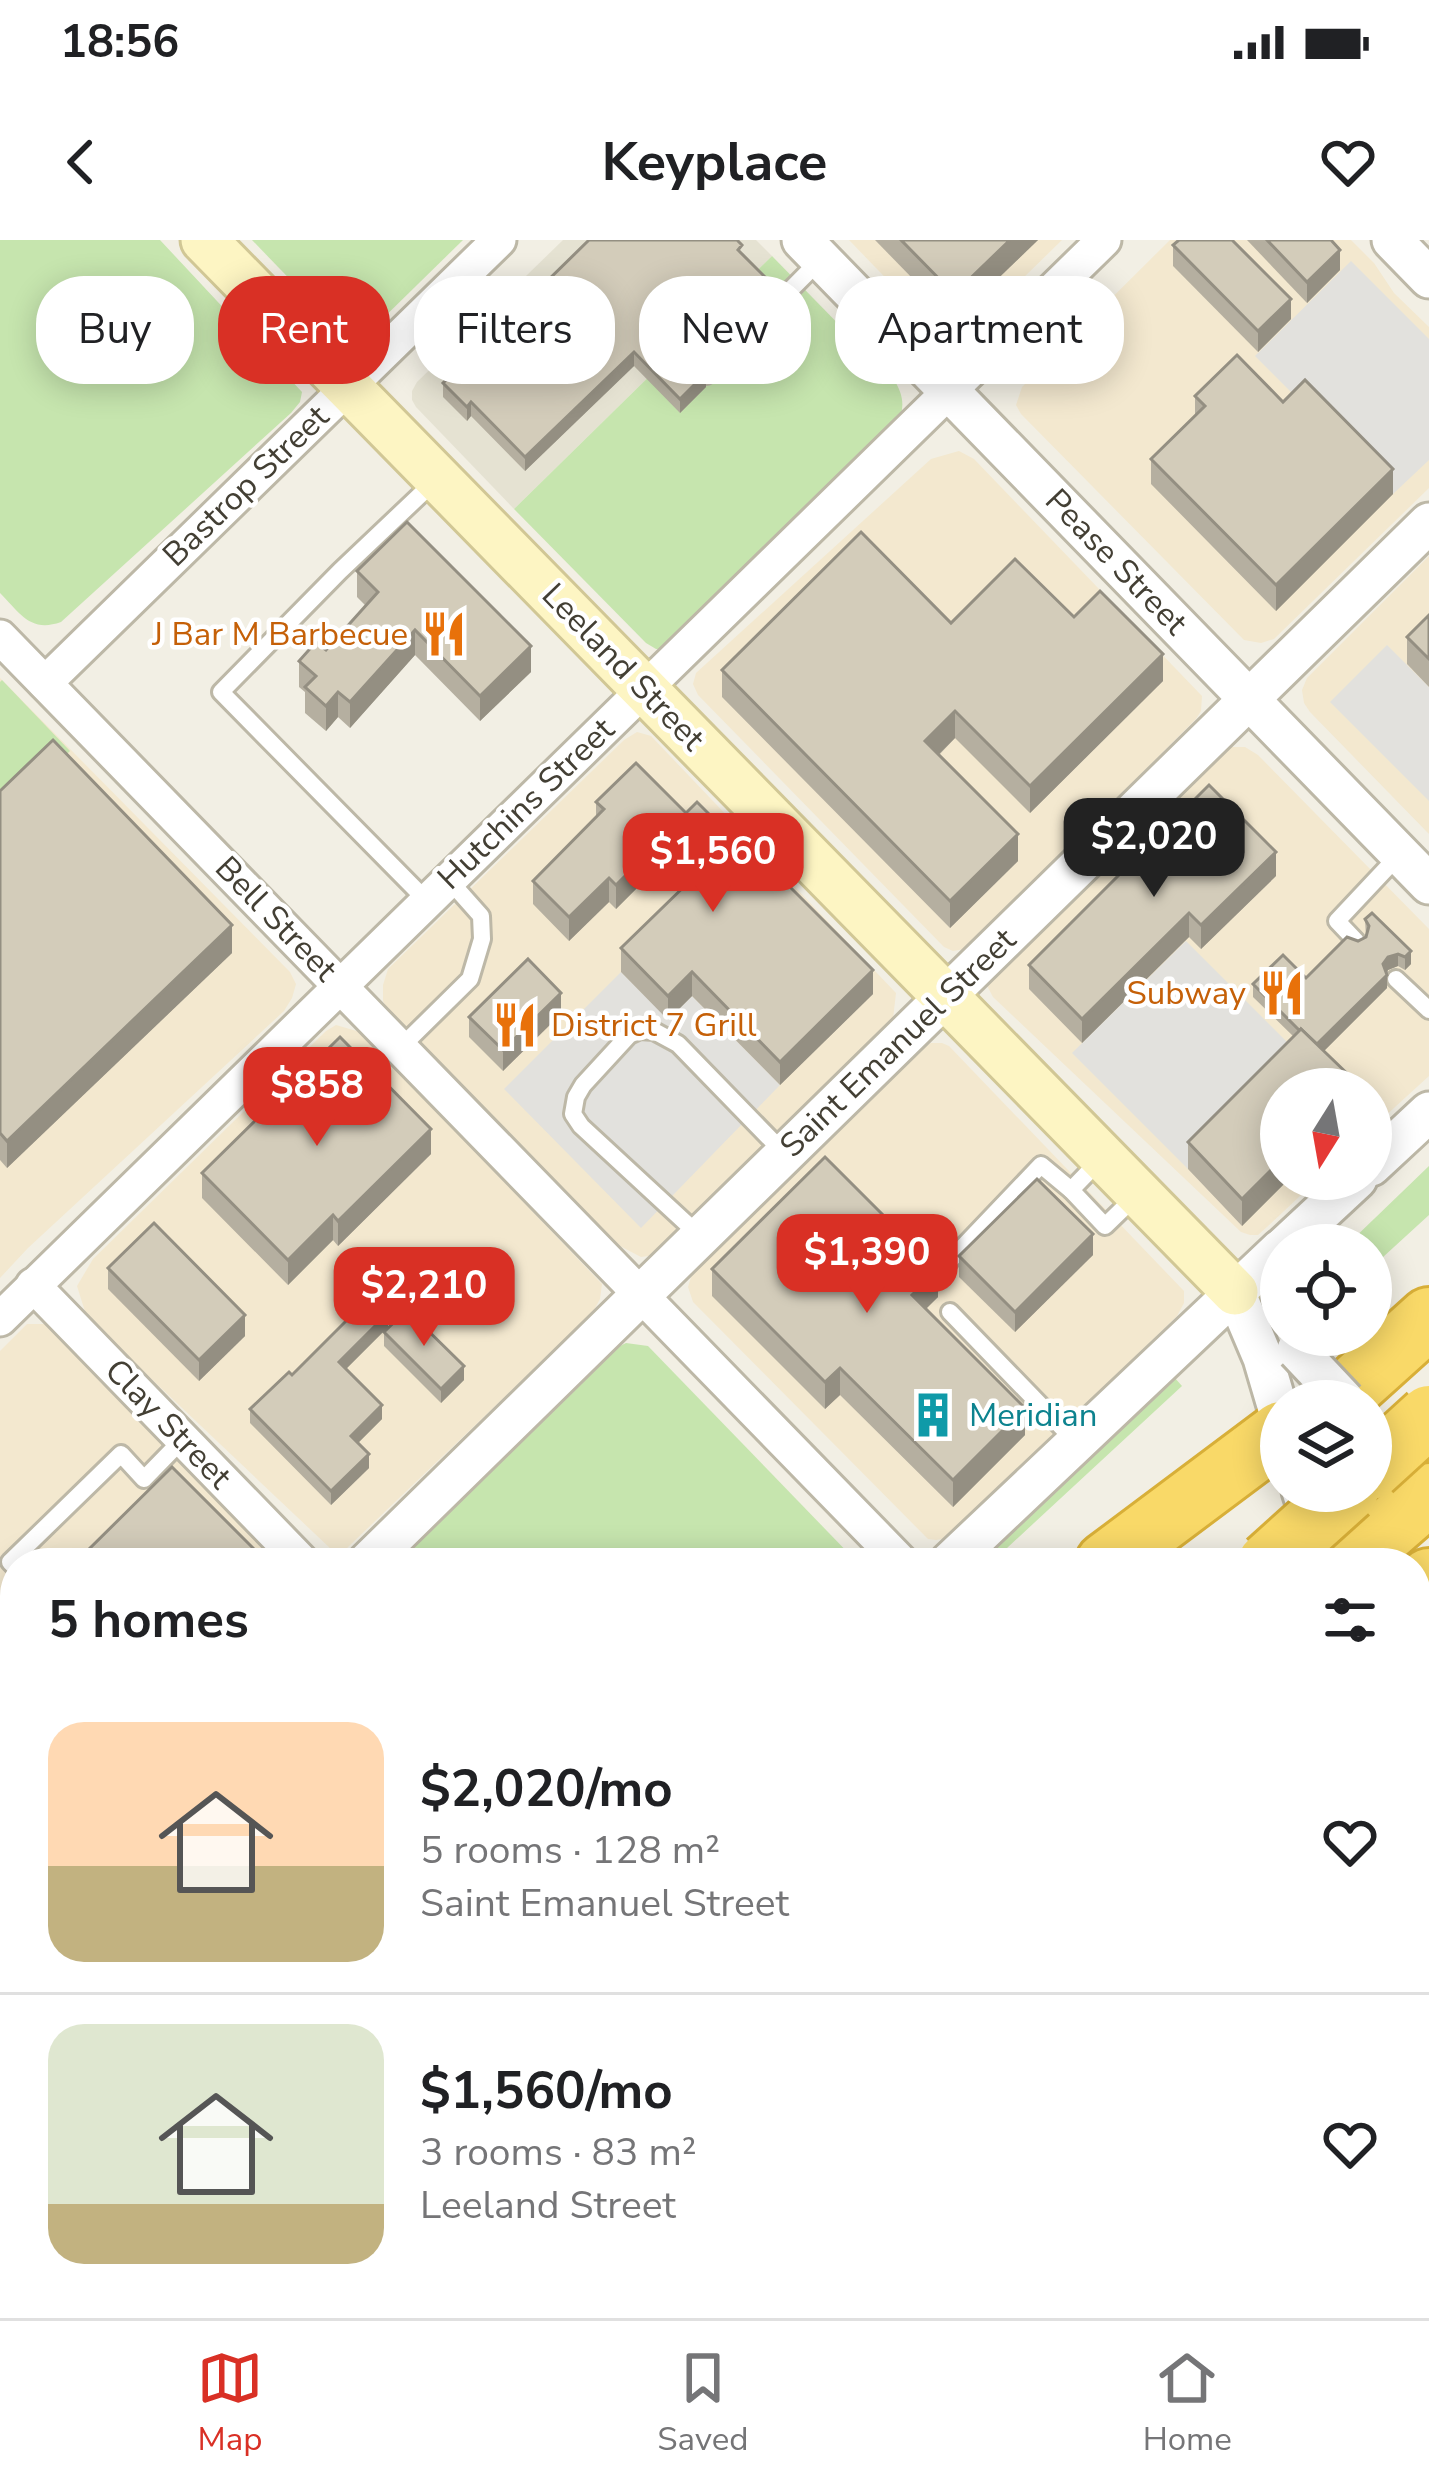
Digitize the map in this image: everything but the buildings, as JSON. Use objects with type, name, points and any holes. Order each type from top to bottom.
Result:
[{"type":"highway","points":[[1294,1370],[1418,1328]]},
{"type":"highway","points":[[1363,1380],[1418,1328]]},
{"type":"highway","points":[[1392,1450],[1429,1416]]},
{"type":"highway","points":[[1126,1548],[1260,1448]]},
{"type":"highway","points":[[1177,1548],[1260,1472]]},
{"type":"highway","points":[[1366,1548],[1429,1491]]},
{"type":"highway","points":[[1285,1548],[1325,1512]]},
{"type":"main road","name":"Leeland Street","points":[[205,240],[1235,1292]]},
{"type":"street","name":"Bastrop Street","points":[[45,683],[499,240]]},
{"type":"street","name":"Hutchins Street","points":[[0,1319],[1104,240]]},
{"type":"street","points":[[1392,240],[1429,278]]},
{"type":"street","name":"Pease Street","points":[[812,250],[1429,884]]},
{"type":"street","name":"Saint Emanuel Street","points":[[382,1548],[1429,523]]},
{"type":"street","name":"Bell Street","points":[[0,638],[888,1548]]},
{"type":"street","points":[[1392,1146],[1429,1112]]},
{"type":"street","points":[[1308,1224],[1334,1200]]},
{"type":"street","points":[[966,1548],[1260,1269]]},
{"type":"street","name":"Clay Street","points":[[33,1285],[288,1548]]},
{"type":"street","name":"Leeland Street","points":[[1235,1292],[1294,1370]]},
{"type":"street","points":[[1392,1451],[1429,1491]]},
{"type":"street","points":[[1309,1512],[1314,1548]]},
{"type":"lane","points":[[790,276],[812,250]]},
{"type":"lane","points":[[401,1047],[470,979],[482,939],[481,916],[438,890],[221,692],[438,478]]},
{"type":"lane","points":[[1356,941],[1337,921],[1400,854]]},
{"type":"lane","points":[[1396,979],[1428,1007]]},
{"type":"lane","points":[[700,1236],[573,1114],[583,1085],[629,1035],[653,1031],[678,1043],[785,1154]]},
{"type":"lane","points":[[1071,1190],[1103,1157]]},
{"type":"lane","points":[[940,1270],[1041,1165],[1105,1226],[1139,1193]]},
{"type":"lane","points":[[950,1312],[1076,1443]]},
{"type":"lane","points":[[24,1548],[121,1454],[144,1479],[183,1439]]},
{"type":"shaded area","points":[[563,240],[756,240],[772,256],[752,276],[639,276],[641,384],[514,509],[416,407],[412,391],[416,384],[615,384],[615,276],[526,276]]},
{"type":"shaded area","points":[[849,240],[1062,240],[1025,276],[884,276]]},
{"type":"shaded area","points":[[1170,240],[1351,240],[1429,327],[1429,488],[1274,639],[1244,640],[1016,405],[1025,384],[1124,384],[1124,286]]},
{"type":"shaded area","points":[[1351,261],[1429,339],[1429,460],[1393,494],[1255,356]]},
{"type":"shaded area","points":[[959,451],[974,459],[1202,696],[1196,719],[974,941],[953,951],[698,695],[693,684],[696,673],[931,459]]},
{"type":"shaded area","points":[[1429,556],[1429,834],[1310,712],[1302,690],[1307,678]]},
{"type":"shaded area","points":[[1387,645],[1429,687],[1429,801],[1330,702]]},
{"type":"shaded area","points":[[0,678],[290,972],[296,984],[284,1011],[0,1278]]},
{"type":"shaded area","points":[[637,732],[651,736],[896,993],[893,1019],[656,1255],[641,1257],[620,1246],[393,1020],[383,1001],[388,969]]},
{"type":"shaded area","points":[[1231,747],[1245,747],[1429,929],[1429,1076],[1392,1110],[1392,1068],[1260,1068],[1260,1200],[1296,1200],[1270,1224],[1260,1224],[1258,1235],[1250,1235],[1241,1232],[993,997],[985,982],[988,973]]},
{"type":"shaded area","points":[[1186,941],[1301,1056],[1289,1068],[1260,1068],[1260,1097],[1188,1169],[1072,1053]]},
{"type":"shaded area","points":[[621,972],[668,1019],[692,996],[780,1085],[641,1228],[504,1089]]},
{"type":"shaded area","points":[[336,1025],[360,1032],[602,1284],[593,1312],[347,1548],[330,1548],[87,1318],[77,1286],[93,1259]]},
{"type":"shaded area","points":[[931,1043],[949,1046],[1184,1291],[1177,1316],[949,1538],[936,1540],[928,1539],[693,1302],[688,1287],[692,1274]]},
{"type":"shaded area","points":[[27,1324],[49,1324],[271,1548],[0,1548],[0,1351]]},
{"type":"green space","points":[[0,240],[160,240],[194,276],[36,276],[36,384],[194,384],[194,276],[218,302],[218,384],[295,384],[302,392],[300,402],[61,622],[33,623],[0,593]]},
{"type":"green space","points":[[252,240],[463,240],[426,276],[414,276],[414,288],[390,311],[390,276],[287,276]]},
{"type":"green space","points":[[772,256],[792,276],[752,276]]},
{"type":"green space","points":[[811,296],[835,321],[835,384],[896,384],[900,392],[900,419],[665,649],[646,643],[514,509],[641,384],[811,384]]},
{"type":"green space","points":[[0,682],[70,751],[0,818]]},
{"type":"green space","points":[[1429,1166],[1429,1215],[1392,1249],[1392,1224],[1369,1224]]},
{"type":"green space","points":[[626,1343],[648,1346],[843,1548],[410,1548]]},
{"type":"green space","points":[[1174,1377],[1182,1386],[1007,1548],[991,1548]]},
{"type":"place","name":"J Bar M Barbecue","points":[[444,634]]},
{"type":"place","name":"Subway","points":[[1282,993]]},
{"type":"place","name":"District 7 Grill","points":[[515,1025]]},
{"type":"place","name":"Meridian","points":[[933,1415]]}]
